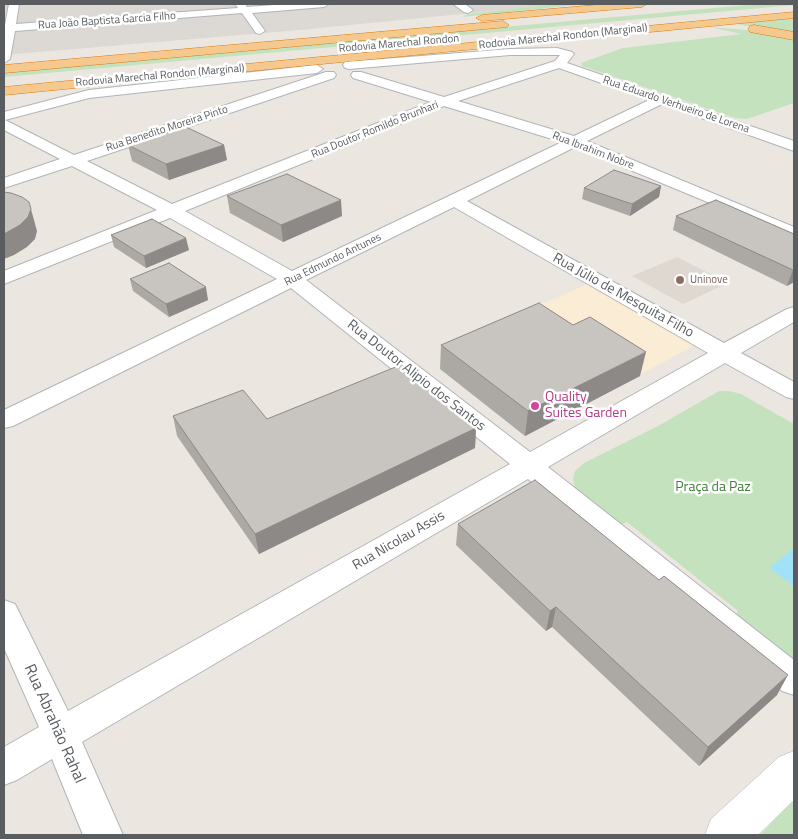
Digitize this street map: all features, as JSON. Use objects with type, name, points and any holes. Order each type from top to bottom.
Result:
[{"type":"highway","points":[[539,13],[599,4]]},
{"type":"highway","name":"Rodovia Marechal Rondon (Marginal)","points":[[4,59],[642,4]]},
{"type":"highway","name":"Rodovia Marechal Rondon","points":[[4,80],[794,7]]},
{"type":"highway","name":"Rodovia Marechal Rondon","points":[[4,69],[655,11]]},
{"type":"highway","name":"Rodovia Marechal Rondon (Marginal)","points":[[4,91],[794,15]]},
{"type":"highway","points":[[665,27],[724,27],[794,36]]},
{"type":"street","points":[[4,59],[8,21],[14,4]]},
{"type":"street","name":"Rua João Baptista Garcia Filho","points":[[8,21],[324,4]]},
{"type":"street","points":[[458,4],[468,10]]},
{"type":"street","points":[[242,7],[260,31]]},
{"type":"street","points":[[4,116],[89,94],[298,71],[330,72],[344,77],[356,70],[376,63],[518,52],[557,51],[568,54],[558,64]]},
{"type":"street","name":"Rua Eduardo Verhueiro de Lorena","points":[[558,64],[794,146]]},
{"type":"street","name":"Rua Doutor Romildo Brunhari","points":[[4,278],[173,212],[442,102],[558,64]]},
{"type":"street","name":"Rua Ibrahim Nobre","points":[[356,70],[442,102],[574,141],[794,234]]},
{"type":"street","name":"Rua Benedito Moreira Pinto","points":[[4,183],[330,72]]},
{"type":"street","name":"Rua Edmundo Antunes","points":[[4,420],[662,99]]},
{"type":"street","name":"Rua Doutor Alipio dos Santos","points":[[4,124],[173,212],[294,280],[530,466],[794,680]]},
{"type":"street","name":"Rua Júlio de Mesquita Filho","points":[[453,200],[794,392]]},
{"type":"street","name":"Rua Nicolau Assis","points":[[4,767],[61,736],[794,313]]},
{"type":"street","name":"Rua Abrahão Rahal","points":[[4,613],[61,736],[103,835]]},
{"type":"street","points":[[727,835],[794,771]]},
{"type":"shaded area","points":[[4,4],[555,4],[300,30],[4,55]]},
{"type":"shaded area","name":"Uninove","points":[[677,257],[728,283],[683,304],[632,276]]},
{"type":"shaded area","points":[[588,284],[695,345],[641,374],[519,314]]},
{"type":"green space","points":[[555,4],[585,4],[462,17],[468,14]]},
{"type":"green space","points":[[759,4],[794,5],[4,77],[4,72]]},
{"type":"green space","points":[[794,18],[794,34],[736,24]]},
{"type":"green space","points":[[711,27],[758,31],[794,39],[794,103],[747,119],[735,118],[582,66],[581,63],[623,48],[741,34]]},
{"type":"green space","name":"Praça da Paz","points":[[719,391],[741,394],[794,424],[794,665],[735,616],[738,611],[627,522],[618,526],[575,488],[573,479],[575,471],[584,463],[658,426]]},
{"type":"green space","points":[[794,800],[794,835],[760,835]]},
{"type":"water","points":[[794,548],[794,586],[769,568]]},
{"type":"building","points":[[186,127],[224,145],[166,164],[128,145]]},
{"type":"building","points":[[614,170],[661,186],[632,204],[584,188]]},
{"type":"building","points":[[287,174],[341,200],[281,225],[227,196]]},
{"type":"building","points":[[4,192],[22,197],[29,202],[31,209],[28,217],[20,225],[4,234]]},
{"type":"building","points":[[716,200],[794,234],[794,270],[676,216]]},
{"type":"building","points":[[152,219],[186,238],[144,256],[111,235]]},
{"type":"building","points":[[169,263],[206,287],[166,304],[130,279]]},
{"type":"building","name":"Quality Suites Garden","points":[[539,303],[573,325],[590,317],[646,352],[528,411],[441,345]]},
{"type":"building","points":[[403,364],[476,428],[255,534],[173,416],[243,390],[267,419]]},
{"type":"building","points":[[535,480],[659,580],[664,576],[788,675],[708,747],[556,607],[550,611],[458,524]]},
{"type":"place","name":"Uninove","points":[[680,280]]},
{"type":"place","name":"Quality Suites Garden","points":[[535,406]]}]
